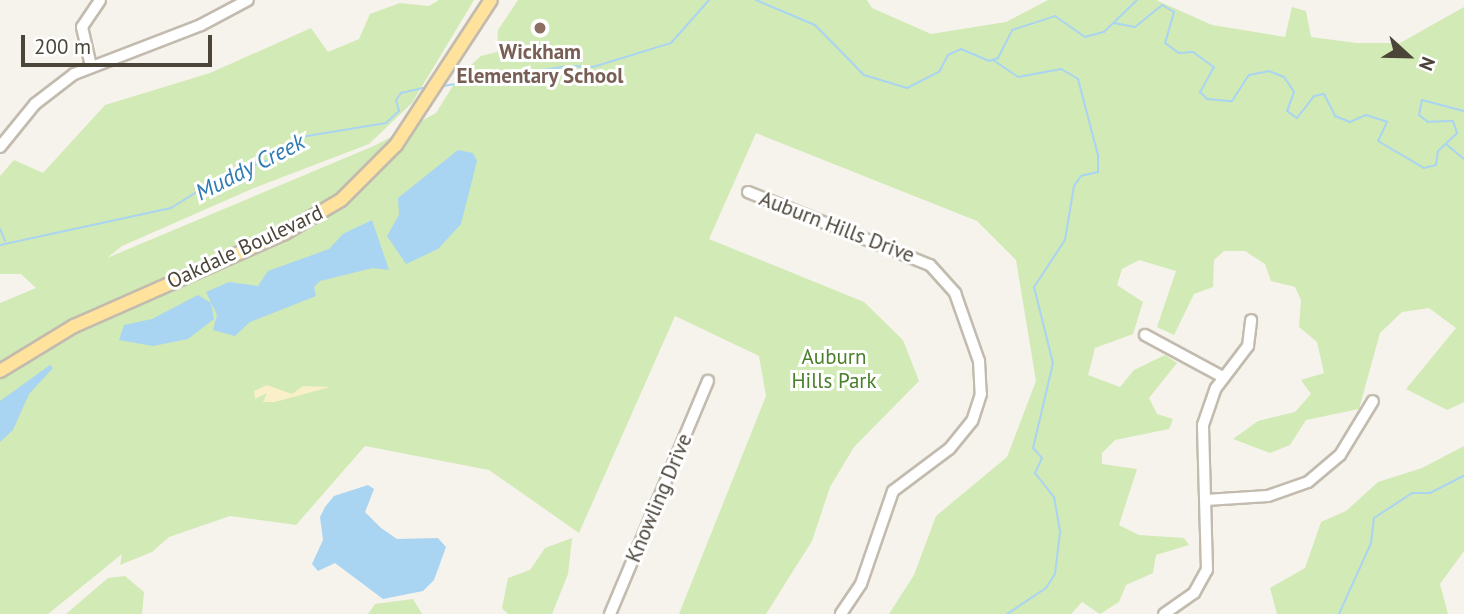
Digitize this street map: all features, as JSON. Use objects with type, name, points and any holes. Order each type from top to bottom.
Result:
[{"type":"main road","name":"Oakdale Boulevard","points":[[0,371],[92,317],[325,211],[384,160],[452,66],[491,0]]},
{"type":"street","points":[[91,66],[82,27],[100,0]]},
{"type":"street","points":[[0,147],[47,93],[91,66],[201,25],[248,0]]},
{"type":"street","name":"Auburn Hills Drive","points":[[748,192],[930,265],[958,299],[981,371],[972,421],[949,449],[893,491],[861,584],[841,614]]},
{"type":"street","points":[[1164,614],[1194,593],[1208,570],[1203,425],[1223,377],[1248,346],[1251,320]]},
{"type":"street","points":[[1145,335],[1223,377]]},
{"type":"street","name":"Knowling Drive","points":[[610,614],[708,381]]},
{"type":"street","points":[[1206,500],[1268,496],[1308,482],[1340,455],[1373,401]]},
{"type":"green space","name":"Auburn Hills Park","points":[[439,0],[474,0],[412,103],[369,144],[254,188],[122,246],[107,258],[376,145],[436,113],[459,76],[481,56],[497,52],[498,30],[518,0],[867,0],[872,8],[931,34],[1006,22],[1048,0],[1156,0],[1212,25],[1285,37],[1292,7],[1306,11],[1311,37],[1357,43],[1400,43],[1464,7],[1464,402],[1447,410],[1406,389],[1456,328],[1429,308],[1402,312],[1380,333],[1359,409],[1306,420],[1290,445],[1270,453],[1233,439],[1258,421],[1295,412],[1311,394],[1301,380],[1324,373],[1317,342],[1299,327],[1301,300],[1295,287],[1271,281],[1265,264],[1245,251],[1224,251],[1214,260],[1213,287],[1194,294],[1174,335],[1157,327],[1176,271],[1139,260],[1122,269],[1117,285],[1143,302],[1133,334],[1095,348],[1088,375],[1120,387],[1134,370],[1165,355],[1177,363],[1149,398],[1157,414],[1173,419],[1169,429],[1115,440],[1102,453],[1102,464],[1137,469],[1119,525],[1139,535],[1184,538],[1189,545],[1156,555],[1153,573],[1126,585],[1119,602],[1100,614],[1082,602],[1071,614],[889,614],[914,575],[936,516],[1007,457],[1036,381],[1016,260],[977,221],[756,133],[709,239],[864,302],[903,340],[919,381],[854,447],[830,487],[812,541],[766,614],[679,614],[766,396],[759,356],[675,316],[579,533],[489,470],[365,446],[296,525],[230,516],[169,537],[152,552],[120,565],[122,554],[48,614],[0,614],[0,303],[36,288],[21,274],[0,274],[0,176],[14,160],[43,173],[105,105],[210,73],[311,28],[328,52],[359,39],[370,14],[400,3],[429,6]]},
{"type":"green space","points":[[1464,446],[1464,551],[1440,584],[1448,614],[1277,614],[1270,588],[1305,568],[1321,522],[1346,511],[1378,482],[1422,468]]},
{"type":"green space","points":[[572,538],[568,574],[552,614],[508,614],[502,608],[508,578],[530,570],[545,548]]},
{"type":"green space","points":[[125,576],[144,592],[142,614],[66,614],[108,578]]},
{"type":"green space","points":[[413,599],[422,614],[368,614],[375,604]]},
{"type":"sand","points":[[267,385],[292,394],[303,386],[330,387],[275,402],[263,402],[267,393],[255,399],[254,391]]},
{"type":"water","points":[[458,150],[473,153],[477,161],[461,224],[438,249],[406,264],[387,236],[399,215],[398,198]]},
{"type":"water","points":[[372,220],[389,270],[373,268],[320,281],[314,287],[316,296],[250,322],[235,336],[213,330],[217,315],[206,292],[229,282],[258,286],[268,271],[329,249],[343,234]]},
{"type":"water","points":[[198,295],[211,303],[214,319],[188,339],[153,346],[119,340],[124,325],[152,319]]},
{"type":"water","points":[[50,365],[53,368],[29,394],[13,430],[0,442],[0,401]]},
{"type":"water","points":[[368,485],[374,489],[365,512],[381,528],[397,539],[438,538],[446,547],[434,580],[423,591],[383,599],[335,563],[318,571],[312,564],[323,540],[320,517],[325,507],[334,496]]},
{"type":"waterway","name":"Muddy Creek","points":[[443,86],[568,66],[593,67],[671,43],[709,0]]},
{"type":"waterway","name":"Muddy Creek","points":[[756,0],[815,25],[864,75],[907,88],[939,72],[948,55],[961,49],[989,61],[998,58],[1012,30],[1055,16],[1085,37],[1104,32],[1137,0]]},
{"type":"waterway","name":"Muddy Creek","points":[[1114,23],[1135,27],[1162,5],[1174,12],[1165,43],[1179,53],[1193,52],[1214,67],[1200,92],[1207,99],[1232,101],[1249,75],[1269,71],[1284,77],[1294,92],[1287,111],[1297,118],[1314,96],[1324,94],[1335,116],[1350,122],[1366,115],[1387,122],[1378,141],[1424,168],[1436,165],[1438,151],[1457,133],[1453,121],[1428,122],[1419,115],[1422,100],[1464,111]]},
{"type":"waterway","points":[[993,60],[1018,77],[1061,69],[1078,79],[1098,155],[1098,172],[1081,176],[1074,186],[1065,240],[1034,287],[1053,363],[1033,448],[1042,458],[1035,473],[1054,497],[1060,532],[1055,574],[1046,588],[1007,614]]},
{"type":"waterway","name":"Muddy Creek","points":[[0,245],[171,208],[219,178],[274,158],[301,137],[386,123],[399,111],[396,100],[401,93],[427,87]]},
{"type":"waterway","points":[[1446,144],[1464,159]]},
{"type":"waterway","points":[[0,229],[5,241]]},
{"type":"waterway","points":[[1339,614],[1371,543],[1374,518],[1412,493],[1430,493],[1464,476]]},
{"type":"place","name":"Wickham Elementary School","points":[[540,28]]}]
